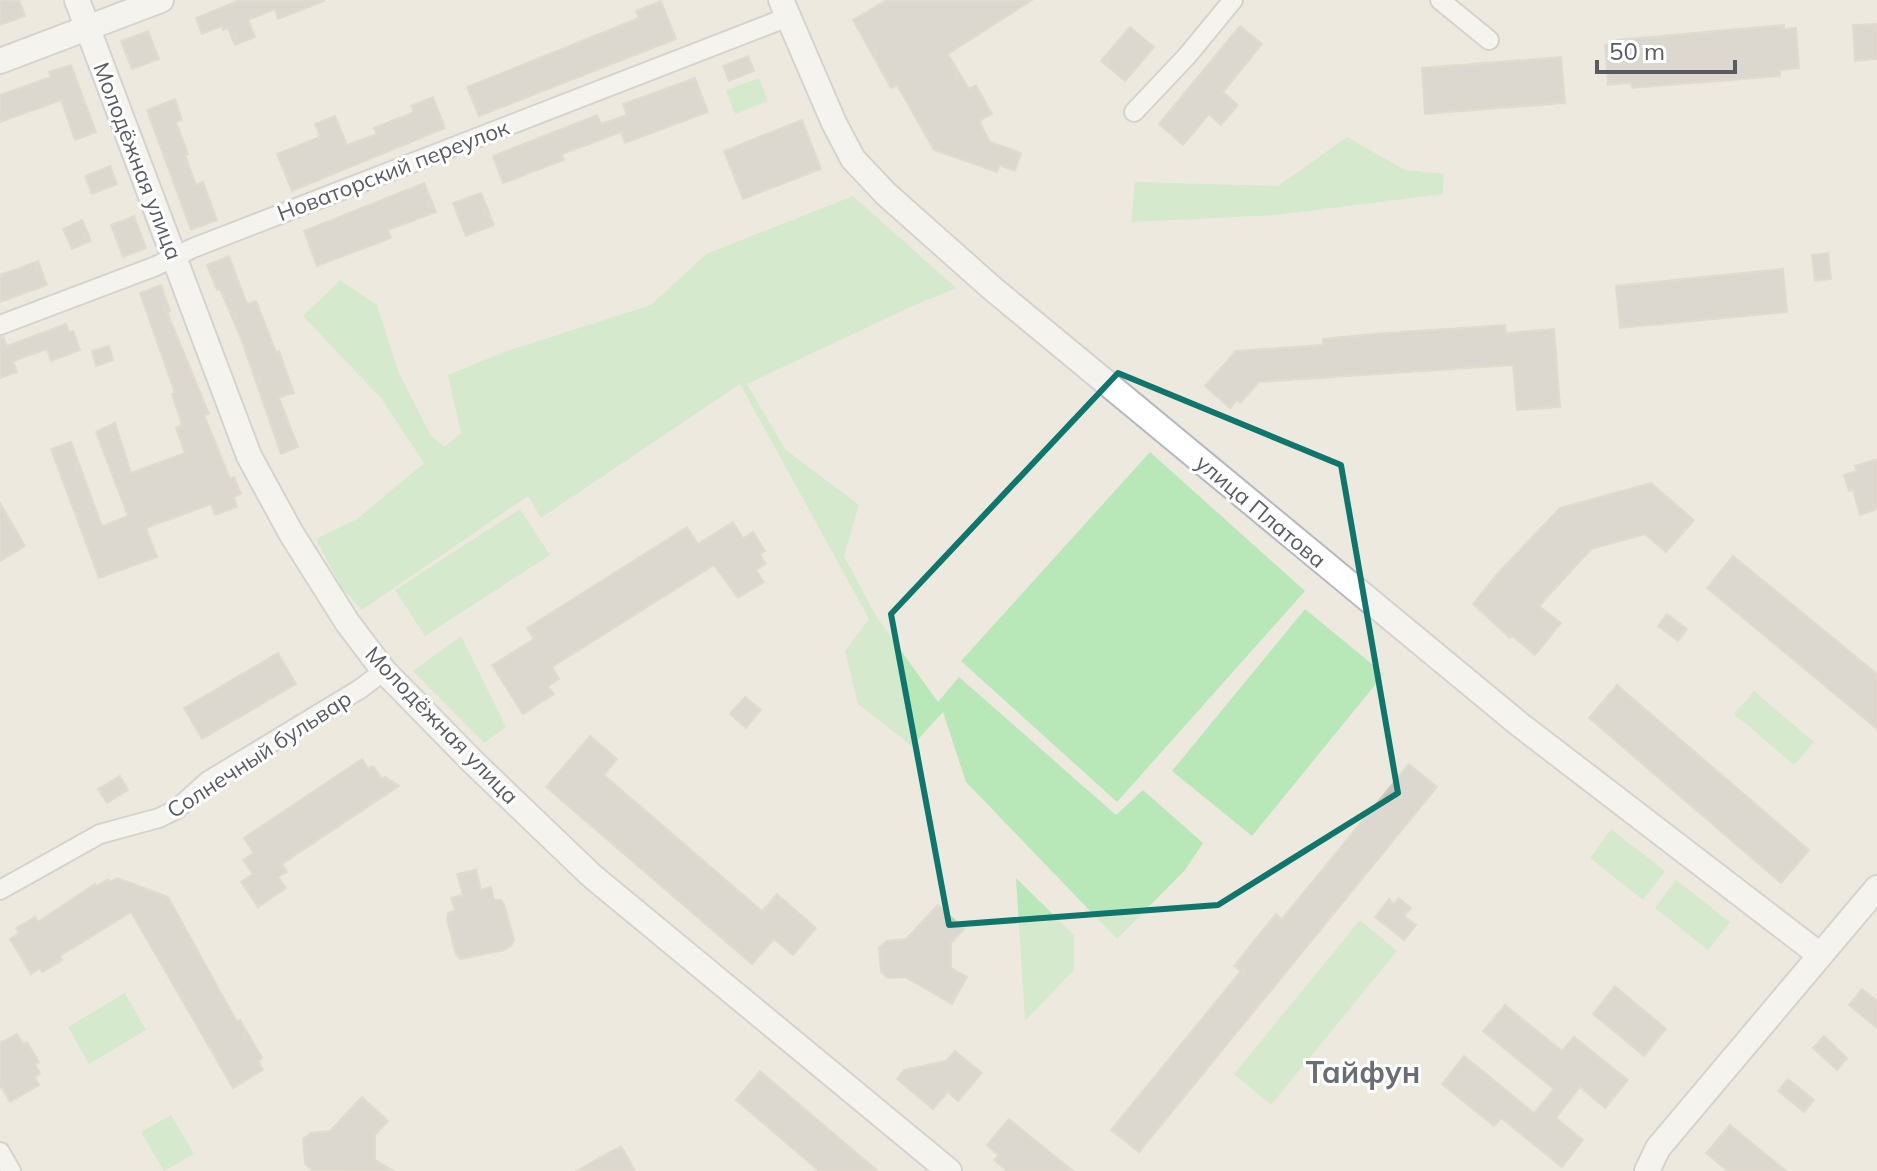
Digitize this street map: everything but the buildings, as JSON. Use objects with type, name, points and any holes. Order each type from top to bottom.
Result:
[{"type":"street","name":"Молодёжная улица","points":[[77,0],[249,456],[291,533],[347,622],[384,671],[592,876],[949,1171]]},
{"type":"street","points":[[0,61],[161,0]]},
{"type":"street","points":[[1134,112],[1187,56],[1233,0]]},
{"type":"street","points":[[1440,0],[1489,40]]},
{"type":"street","name":"Новаторский переулок","points":[[0,325],[156,266],[174,256],[784,8]]},
{"type":"street","name":"улица Платова","points":[[784,8],[853,159],[886,194],[993,289],[1519,724],[1820,955]]},
{"type":"street","name":"Солнечный бульвар","points":[[0,890],[100,834],[159,818],[177,809],[208,781],[360,689],[384,671]]},
{"type":"street","points":[[1647,1171],[1658,1148],[1877,888]]},
{"type":"street","points":[[0,1152],[11,1171]]},
{"type":"highlighted area","points":[[1118,373],[1341,465],[1398,793],[1218,905],[949,925],[891,614]]},
{"type":"green space","points":[[759,78],[768,101],[735,114],[726,90]]},
{"type":"green space","points":[[1347,137],[1405,170],[1444,174],[1443,194],[1276,215],[1131,222],[1135,182],[1278,186]]},
{"type":"green space","points":[[853,196],[956,288],[747,384],[785,449],[859,505],[844,556],[876,616],[938,702],[959,677],[1116,815],[1143,790],[1203,843],[1185,870],[1117,939],[966,782],[943,712],[912,746],[858,704],[845,651],[869,619],[740,384],[541,518],[528,496],[362,610],[341,587],[316,539],[357,519],[424,463],[381,398],[303,316],[340,280],[377,305],[398,371],[431,436],[445,447],[461,433],[448,375],[504,352],[651,305],[706,254]]},
{"type":"green space","points":[[1150,452],[1305,591],[1117,802],[961,661]]},
{"type":"green space","points":[[520,509],[550,555],[425,636],[395,590]]},
{"type":"green space","points":[[1305,609],[1384,674],[1252,836],[1172,771]]},
{"type":"green space","points":[[461,636],[506,727],[484,743],[413,671]]},
{"type":"green space","points":[[1754,691],[1814,742],[1794,765],[1734,714]]},
{"type":"green space","points":[[1611,829],[1665,871],[1643,900],[1590,858]]},
{"type":"green space","points":[[1016,878],[1074,935],[1074,970],[1025,1021]]},
{"type":"green space","points":[[1676,880],[1730,922],[1708,950],[1655,908]]},
{"type":"green space","points":[[1360,920],[1397,951],[1271,1105],[1234,1074]]},
{"type":"green space","points":[[125,993],[146,1030],[89,1064],[68,1027]]},
{"type":"green space","points":[[171,1115],[194,1154],[164,1171],[141,1132]]},
{"type":"district","name":"Тайфун","points":[[1363,1073]]}]
